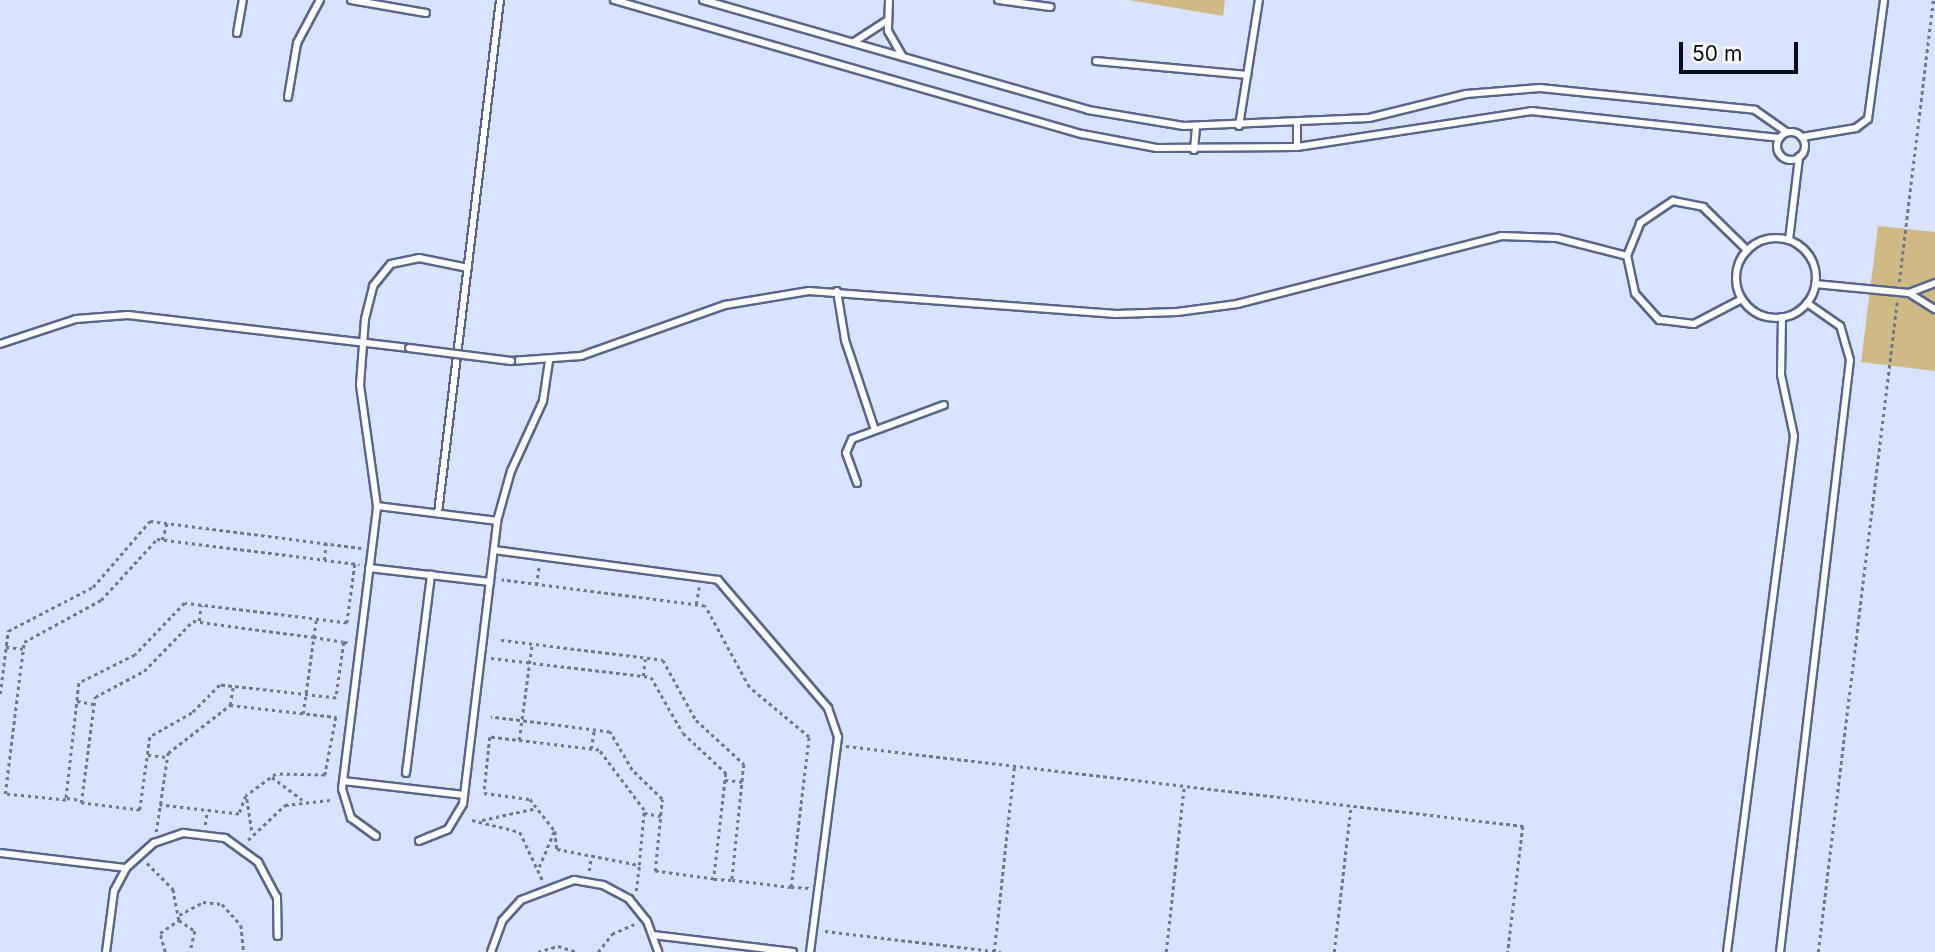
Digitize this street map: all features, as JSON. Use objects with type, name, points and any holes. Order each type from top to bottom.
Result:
[{"type":"lane","points":[[237,33],[243,0]]},
{"type":"lane","points":[[288,97],[297,43],[320,0]]},
{"type":"lane","points":[[351,0],[392,4],[426,13]]},
{"type":"lane","points":[[438,513],[500,0]]},
{"type":"lane","points":[[614,0],[1082,134],[1194,150],[1297,147],[1531,111],[1779,138],[1787,132]]},
{"type":"lane","points":[[704,0],[1088,110],[1196,126],[1369,118],[1466,94],[1540,88],[1755,110],[1787,132],[1802,137],[1856,128],[1868,119],[1884,0]]},
{"type":"lane","points":[[889,0],[886,21],[903,57]]},
{"type":"lane","points":[[998,0],[1051,7]]},
{"type":"lane","points":[[1239,126],[1259,0]]},
{"type":"lane","points":[[854,42],[886,21]]},
{"type":"lane","points":[[1096,61],[1247,75]]},
{"type":"lane","points":[[1297,122],[1297,147]]},
{"type":"lane","points":[[1194,150],[1196,126]]},
{"type":"lane","points":[[1789,240],[1802,137]]},
{"type":"lane","points":[[1779,138],[1779,154],[1799,157]]},
{"type":"lane","points":[[1742,299],[1694,324],[1659,320],[1635,293],[1627,256],[1640,223],[1673,201],[1703,207],[1747,250]]},
{"type":"lane","points":[[0,344],[76,319],[128,315],[511,361],[549,361],[628,343],[734,303],[837,291],[1116,314],[1177,313],[1237,304],[1492,237],[1557,238],[1627,256]]},
{"type":"lane","points":[[1771,238],[1789,240],[1810,257],[1815,284],[1807,303],[1782,317],[1764,316],[1742,299],[1736,274],[1747,250],[1771,238]]},
{"type":"lane","points":[[376,835],[351,818],[343,780],[377,506],[360,385],[361,342],[373,286],[391,264],[419,258],[468,268]]},
{"type":"lane","points":[[1815,284],[1909,293],[1935,283]]},
{"type":"lane","points":[[837,291],[845,340],[875,430]]},
{"type":"lane","points":[[1909,293],[1935,309]]},
{"type":"lane","points":[[1780,952],[1850,360],[1840,326],[1807,303]]},
{"type":"lane","points":[[1727,952],[1794,436],[1781,375],[1782,317]]},
{"type":"lane","points":[[419,841],[448,830],[464,795],[498,521],[544,401],[549,361]]},
{"type":"lane","points":[[857,483],[847,445],[875,430],[944,405]]},
{"type":"lane","points":[[377,506],[498,521]]},
{"type":"lane","points":[[494,550],[708,576],[735,592],[836,721],[810,952]]},
{"type":"lane","points":[[369,568],[490,581]]},
{"type":"lane","points":[[406,774],[430,575]]},
{"type":"lane","points":[[343,780],[464,795]]},
{"type":"lane","points":[[106,952],[114,891],[125,868],[154,843],[204,833],[243,848],[272,885],[278,936]]},
{"type":"lane","points":[[0,853],[125,868]]},
{"type":"lane","points":[[491,952],[511,910],[545,887],[588,881],[634,904],[647,921],[658,952]]},
{"type":"lane","points":[[653,935],[793,952]]},
{"type":"path","points":[[1818,952],[1933,0]]},
{"type":"path","points":[[0,694],[8,632],[93,587],[150,521],[372,549]]},
{"type":"path","points":[[167,523],[162,540],[101,600],[24,642],[2,792],[66,797],[141,810],[150,737],[187,717],[220,685],[336,698],[344,642],[199,621]]},
{"type":"path","points":[[66,797],[79,683],[135,655],[185,603],[347,623],[355,564],[162,540]]},
{"type":"path","points":[[324,560],[326,543]]},
{"type":"path","points":[[536,585],[541,556]]},
{"type":"path","points":[[490,581],[705,606],[749,687],[808,737],[791,887]]},
{"type":"path","points":[[81,800],[95,697],[144,671],[199,621],[201,605]]},
{"type":"path","points":[[303,713],[316,619]]},
{"type":"path","points":[[501,640],[663,660],[696,720],[744,764],[732,880]]},
{"type":"path","points":[[519,740],[532,644]]},
{"type":"path","points":[[6,647],[24,649]]},
{"type":"path","points":[[481,657],[651,677],[678,725],[725,780],[743,782]]},
{"type":"path","points":[[643,676],[645,657]]},
{"type":"path","points":[[154,843],[167,757],[230,705],[233,687]]},
{"type":"path","points":[[77,701],[94,705]]},
{"type":"path","points":[[160,805],[239,814],[246,796],[272,777],[325,775],[336,717],[230,705]]},
{"type":"path","points":[[491,717],[610,732],[632,770],[662,799],[655,872],[818,889]]},
{"type":"path","points":[[592,749],[594,730]]},
{"type":"path","points":[[634,904],[639,865],[644,813],[599,750],[490,737],[484,793],[530,799],[555,831],[557,849],[639,865]]},
{"type":"path","points":[[844,759],[846,746],[1523,826],[1508,952]]},
{"type":"path","points":[[148,755],[167,757]]},
{"type":"path","points":[[994,952],[1014,766]]},
{"type":"path","points":[[272,777],[302,800]]},
{"type":"path","points":[[714,879],[725,780]]},
{"type":"path","points":[[1166,952],[1184,786]]},
{"type":"path","points":[[246,796],[252,833]]},
{"type":"path","points":[[243,848],[252,833],[276,809],[302,800],[330,800]]},
{"type":"path","points":[[1334,952],[1352,806]]},
{"type":"path","points":[[480,821],[537,808]]},
{"type":"path","points":[[204,833],[207,810]]},
{"type":"path","points":[[644,813],[661,816]]},
{"type":"path","points":[[472,820],[520,832],[539,867],[545,887]]},
{"type":"path","points":[[539,867],[555,831]]},
{"type":"path","points":[[588,881],[591,856]]},
{"type":"path","points":[[135,858],[167,880],[179,918],[195,931],[190,952]]},
{"type":"path","points":[[165,952],[160,933],[194,905],[222,904],[242,925],[244,952]]},
{"type":"path","points":[[825,918],[823,931],[1000,952]]},
{"type":"path","points":[[598,952],[619,930],[647,921]]},
{"type":"path","points":[[538,952],[558,946],[578,952]]},
{"type":"shaded area","points":[[1129,0],[1225,0],[1223,16]]},
{"type":"shaded area","points":[[1878,226],[1935,232],[1935,371],[1861,362]]}]
